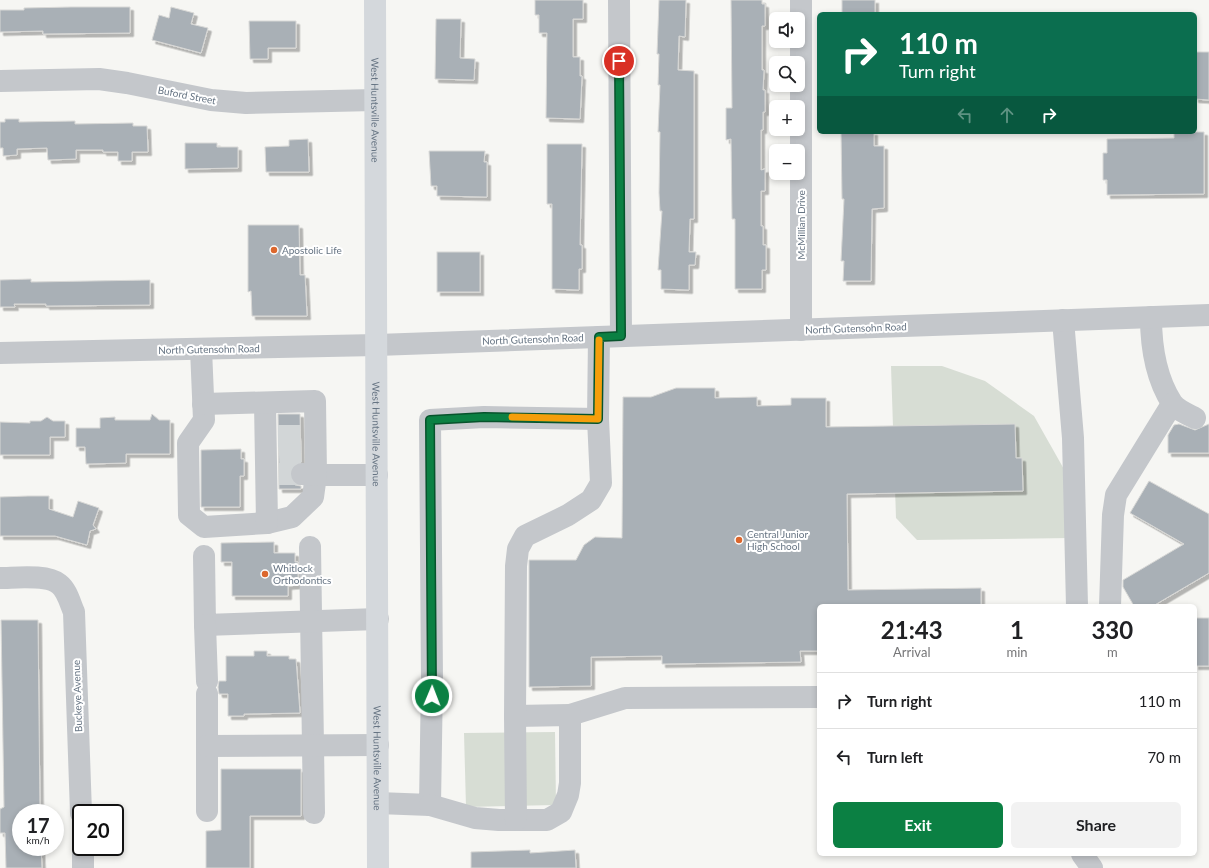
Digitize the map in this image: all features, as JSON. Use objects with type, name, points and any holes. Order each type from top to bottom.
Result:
[{"type":"main road","name":"West Huntsville Avenue","points":[[375,0],[378,868]]},
{"type":"street","points":[[619,0],[621,336]]},
{"type":"street","name":"McMillian Drive","points":[[801,0],[801,330]]},
{"type":"street","name":"Buford Street","points":[[0,80],[99,79],[127,82],[211,100],[246,103],[375,100]]},
{"type":"street","name":"North Gutensohn Road","points":[[0,353],[377,345],[1209,315]]},
{"type":"street","points":[[1151,317],[1151,341],[1159,375],[1172,404],[1184,413],[1195,418]]},
{"type":"street","points":[[1063,320],[1073,438],[1077,604]]},
{"type":"street","points":[[516,820],[516,566],[518,549],[524,536],[568,515],[591,500],[601,483],[598,419],[599,337]]},
{"type":"street","points":[[201,349],[203,404],[204,420],[188,444],[189,515],[204,527],[267,523],[292,517],[313,497],[308,455],[315,402],[203,404]]},
{"type":"street","points":[[265,403],[272,455],[267,523]]},
{"type":"street","points":[[1110,604],[1113,515],[1116,495],[1172,404]]},
{"type":"street","points":[[430,806],[432,680],[430,420],[484,417],[598,419]]},
{"type":"street","points":[[308,455],[377,475]]},
{"type":"street","points":[[310,546],[314,813]]},
{"type":"street","points":[[204,556],[207,687],[207,811]]},
{"type":"street","name":"Buckeye Avenue","points":[[0,578],[44,579],[59,584],[68,597],[74,612],[81,804]]},
{"type":"street","points":[[206,625],[378,619]]},
{"type":"street","points":[[515,716],[570,714],[625,698],[817,697]]},
{"type":"street","points":[[378,804],[430,806],[475,818],[546,820],[561,812],[568,795],[570,783],[570,714]]},
{"type":"street","points":[[207,746],[378,745]]},
{"type":"street","points":[[83,856],[84,868]]},
{"type":"street","points":[[1083,856],[1092,868]]},
{"type":"shaded area","points":[[891,366],[942,366],[985,381],[1034,416],[1065,471],[1071,538],[917,540],[896,518]]},
{"type":"shaded area","points":[[555,732],[556,805],[466,807],[464,733]]},
{"type":"building","points":[[535,0],[583,0],[583,19],[573,19],[573,57],[580,57],[580,76],[582,76],[580,119],[546,118],[547,33],[539,33],[539,15],[535,15]]},
{"type":"building","points":[[659,0],[686,0],[685,37],[679,36],[678,70],[694,71],[694,219],[690,219],[689,252],[696,252],[695,265],[689,265],[689,290],[661,289],[661,270],[658,270],[662,211],[660,211],[659,193],[660,132],[658,132],[660,85],[658,85],[659,54],[657,54]]},
{"type":"building","points":[[731,0],[762,0],[762,4],[765,4],[765,26],[762,26],[762,70],[764,70],[763,90],[765,90],[765,112],[763,112],[763,130],[761,130],[761,170],[765,169],[765,191],[761,191],[761,226],[763,226],[763,245],[766,245],[766,270],[762,270],[762,289],[735,289],[735,219],[732,219],[731,139],[726,140],[726,108],[732,108]]},
{"type":"building","points":[[842,0],[875,0],[875,12],[842,12]]},
{"type":"building","points":[[71,7],[130,7],[130,33],[43,34],[43,31],[0,32],[0,10]]},
{"type":"building","points":[[171,7],[194,13],[191,24],[208,28],[201,53],[152,40],[159,15],[169,18]]},
{"type":"building","points":[[436,19],[461,19],[460,58],[475,59],[474,80],[435,79]]},
{"type":"building","points":[[249,21],[296,21],[296,48],[268,48],[268,59],[250,59]]},
{"type":"building","points":[[1197,52],[1209,52],[1209,100],[1197,99]]},
{"type":"building","points":[[5,119],[19,119],[19,122],[75,121],[75,124],[133,123],[133,126],[147,126],[148,152],[132,152],[132,161],[118,161],[118,152],[103,152],[103,150],[76,150],[76,159],[48,160],[47,148],[17,149],[17,155],[3,156],[3,148],[0,148],[0,122],[5,122]]},
{"type":"building","points":[[1197,132],[1204,132],[1204,194],[1107,195],[1107,180],[1103,180],[1103,153],[1107,153],[1107,139],[1174,138],[1174,134],[1197,134]]},
{"type":"building","points":[[841,134],[874,134],[874,146],[884,146],[884,208],[872,209],[871,281],[843,281],[844,261],[841,261],[844,199],[842,199]]},
{"type":"building","points":[[308,139],[309,172],[266,172],[265,147],[289,146],[289,140]]},
{"type":"building","points":[[185,143],[217,143],[217,147],[238,147],[238,168],[185,169]]},
{"type":"building","points":[[547,144],[582,144],[580,245],[582,245],[582,269],[579,269],[579,290],[552,289],[552,204],[547,204]]},
{"type":"building","points":[[429,151],[485,151],[484,162],[487,162],[487,197],[437,196],[437,186],[431,186]]},
{"type":"building","name":"Apostolic Life","points":[[248,225],[299,225],[300,275],[305,275],[307,316],[252,316],[251,291],[248,292]]},
{"type":"building","points":[[437,252],[480,252],[480,292],[437,292]]},
{"type":"building","points":[[31,279],[31,282],[150,280],[150,305],[46,306],[46,304],[14,304],[15,307],[0,307],[0,280]]},
{"type":"building","points":[[676,388],[715,388],[715,398],[757,397],[757,406],[791,405],[791,398],[826,398],[826,427],[1015,424],[1016,458],[1022,458],[1023,491],[847,494],[848,590],[981,588],[981,604],[817,604],[817,651],[800,651],[801,662],[662,664],[662,656],[591,657],[591,686],[529,687],[529,560],[576,560],[584,545],[595,537],[622,538],[623,397],[651,397]]},
{"type":"building","points":[[152,414],[159,420],[170,420],[170,454],[126,454],[126,463],[86,464],[85,447],[76,447],[76,428],[100,428],[100,418],[115,417],[115,420],[150,420]]},
{"type":"building","points":[[278,414],[300,414],[301,462],[292,467],[290,474],[291,480],[295,485],[301,486],[301,489],[279,489]]},
{"type":"building","points":[[47,417],[53,421],[65,421],[65,437],[50,437],[50,455],[0,455],[0,422],[30,423],[30,421],[41,421]]},
{"type":"building","points":[[1179,424],[1195,430],[1209,424],[1209,453],[1168,453],[1168,435],[1174,425]]},
{"type":"building","points":[[241,449],[241,459],[244,459],[244,476],[240,476],[240,507],[201,507],[201,450]]},
{"type":"building","points":[[1149,481],[1209,514],[1209,573],[1156,604],[1133,604],[1123,587],[1123,580],[1184,544],[1130,513]]},
{"type":"building","points":[[49,496],[49,509],[73,517],[78,501],[99,508],[93,525],[96,529],[90,531],[87,545],[55,536],[0,536],[0,497]]},
{"type":"building","name":"Whitlock Orthodontics","points":[[274,542],[274,553],[295,553],[295,562],[298,562],[298,585],[288,586],[288,596],[232,596],[232,562],[221,562],[221,543]]},
{"type":"building","points":[[1197,618],[1209,618],[1209,666],[1197,666]]},
{"type":"building","points":[[1,620],[38,620],[40,804],[12,804],[12,856],[41,856],[42,868],[6,868],[5,833],[0,833],[0,809],[4,807]]},
{"type":"building","points":[[254,651],[267,651],[267,656],[289,656],[289,659],[296,659],[300,713],[244,714],[244,716],[228,716],[228,694],[219,694],[218,687],[219,681],[226,681],[226,656],[254,656]]},
{"type":"building","points":[[221,769],[301,769],[301,816],[250,816],[250,868],[206,868],[206,831],[221,830]]},
{"type":"building","points":[[530,850],[530,853],[575,850],[576,868],[471,868],[471,852]]},
{"type":"tunnel","points":[[278,436],[301,436]]},
{"type":"tunnel","points":[[279,455],[301,454]]},
{"type":"tunnel","points":[[279,474],[301,474]]},
{"type":"slow traffic","points":[[512,417],[598,419],[599,340]]},
{"type":"place","name":"Apostolic Life","points":[[274,250]]},
{"type":"place","name":"Central Junior High School","points":[[739,540]]},
{"type":"place","name":"Whitlock Orthodontics","points":[[265,574]]},
{"type":"route","points":[[432,696],[430,420],[484,417],[598,419],[599,337],[621,336],[619,61]]}]
